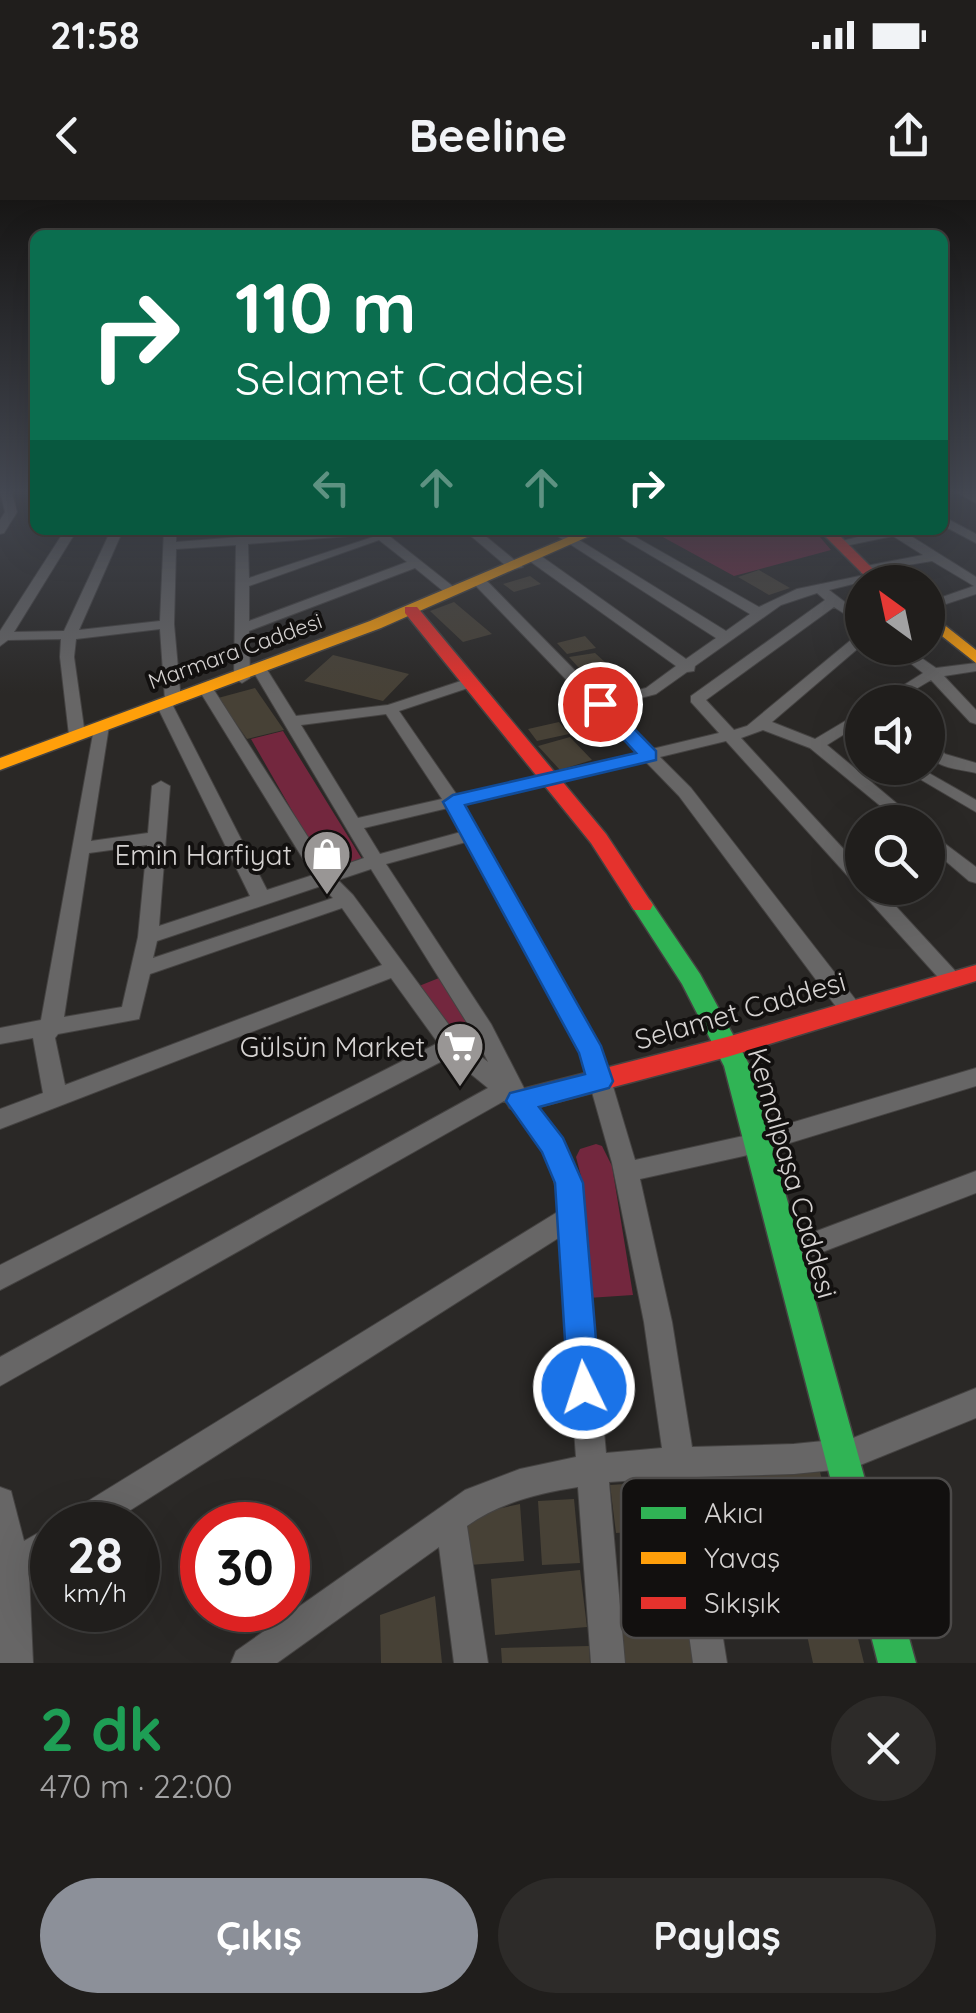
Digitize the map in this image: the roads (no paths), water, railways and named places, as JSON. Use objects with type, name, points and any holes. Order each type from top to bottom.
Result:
[{"type":"street","points":[[2,639],[53,558]]},
{"type":"street","points":[[77,735],[66,657],[70,635],[104,558]]},
{"type":"street","points":[[169,558],[168,702],[261,898]]},
{"type":"street","points":[[243,558],[244,628],[251,674],[292,721],[375,861],[484,1030],[512,1095]]},
{"type":"street","points":[[244,584],[312,558]]},
{"type":"street","points":[[411,558],[454,592]]},
{"type":"street","points":[[518,558],[688,668]]},
{"type":"street","name":"Marmara Caddesi","points":[[0,764],[251,674],[532,558]]},
{"type":"street","points":[[599,558],[728,639]]},
{"type":"street","points":[[663,558],[760,614]]},
{"type":"street","points":[[936,558],[976,586]]},
{"type":"street","points":[[244,628],[416,563]]},
{"type":"street","points":[[480,582],[685,792],[851,1010]]},
{"type":"street","points":[[600,704],[651,691],[776,602],[845,582]]},
{"type":"street","points":[[945,599],[976,586]]},
{"type":"street","points":[[817,589],[845,608]]},
{"type":"street","points":[[834,600],[697,699],[845,861]]},
{"type":"street","name":"Kemalpaşa Caddesi","points":[[411,610],[599,839],[692,980],[737,1066],[850,1478]]},
{"type":"street","points":[[2,639],[167,624]]},
{"type":"street","points":[[945,632],[976,658]]},
{"type":"street","points":[[354,824],[732,736],[761,723],[845,652]]},
{"type":"street","points":[[921,665],[976,719]]},
{"type":"street","points":[[914,685],[932,673],[976,668]]},
{"type":"street","points":[[292,721],[390,709],[472,682]]},
{"type":"street","points":[[206,690],[324,877],[346,900],[452,1046],[512,1095],[554,1146],[569,1183],[589,1467],[608,1663]]},
{"type":"street","points":[[390,709],[453,802],[592,1053],[626,1172],[658,1322],[682,1478]]},
{"type":"street","points":[[761,723],[816,745],[889,805]]},
{"type":"street","points":[[56,1098],[44,1037],[52,1027],[102,726]]},
{"type":"street","points":[[816,745],[843,728]]},
{"type":"street","points":[[945,758],[976,768]]},
{"type":"street","points":[[938,785],[976,807]]},
{"type":"street","points":[[0,1036],[131,1013],[148,937],[161,786]]},
{"type":"street","points":[[148,937],[324,877],[472,835]]},
{"type":"street","points":[[81,848],[155,838]]},
{"type":"street","points":[[945,851],[976,877]]},
{"type":"street","points":[[141,968],[163,964],[346,900]]},
{"type":"street","points":[[884,905],[952,980]]},
{"type":"street","points":[[0,1119],[395,968]]},
{"type":"street","name":"Selamet Caddesi","points":[[512,1095],[600,1081],[976,973]]},
{"type":"street","points":[[0,1278],[452,1046]]},
{"type":"street","points":[[626,1172],[757,1143],[976,1076]]},
{"type":"street","points":[[0,1372],[512,1095]]},
{"type":"street","points":[[786,1254],[976,1182]]},
{"type":"street","points":[[115,1502],[572,1216]]},
{"type":"street","points":[[248,1663],[496,1492],[589,1467],[679,1460],[844,1456],[976,1403]]},
{"type":"street","points":[[0,1502],[13,1566],[16,1663]]},
{"type":"street","points":[[452,1520],[471,1663]]},
{"type":"street","points":[[13,1566],[30,1555]]},
{"type":"street","points":[[706,1638],[710,1663]]},
{"type":"street","name":"Kemalpaşa Caddesi","points":[[891,1638],[897,1663]]},
{"type":"place","name":"Emin Harfiyat","points":[[327,896]]},
{"type":"place","name":"Gülsün Market","points":[[460,1088]]}]
